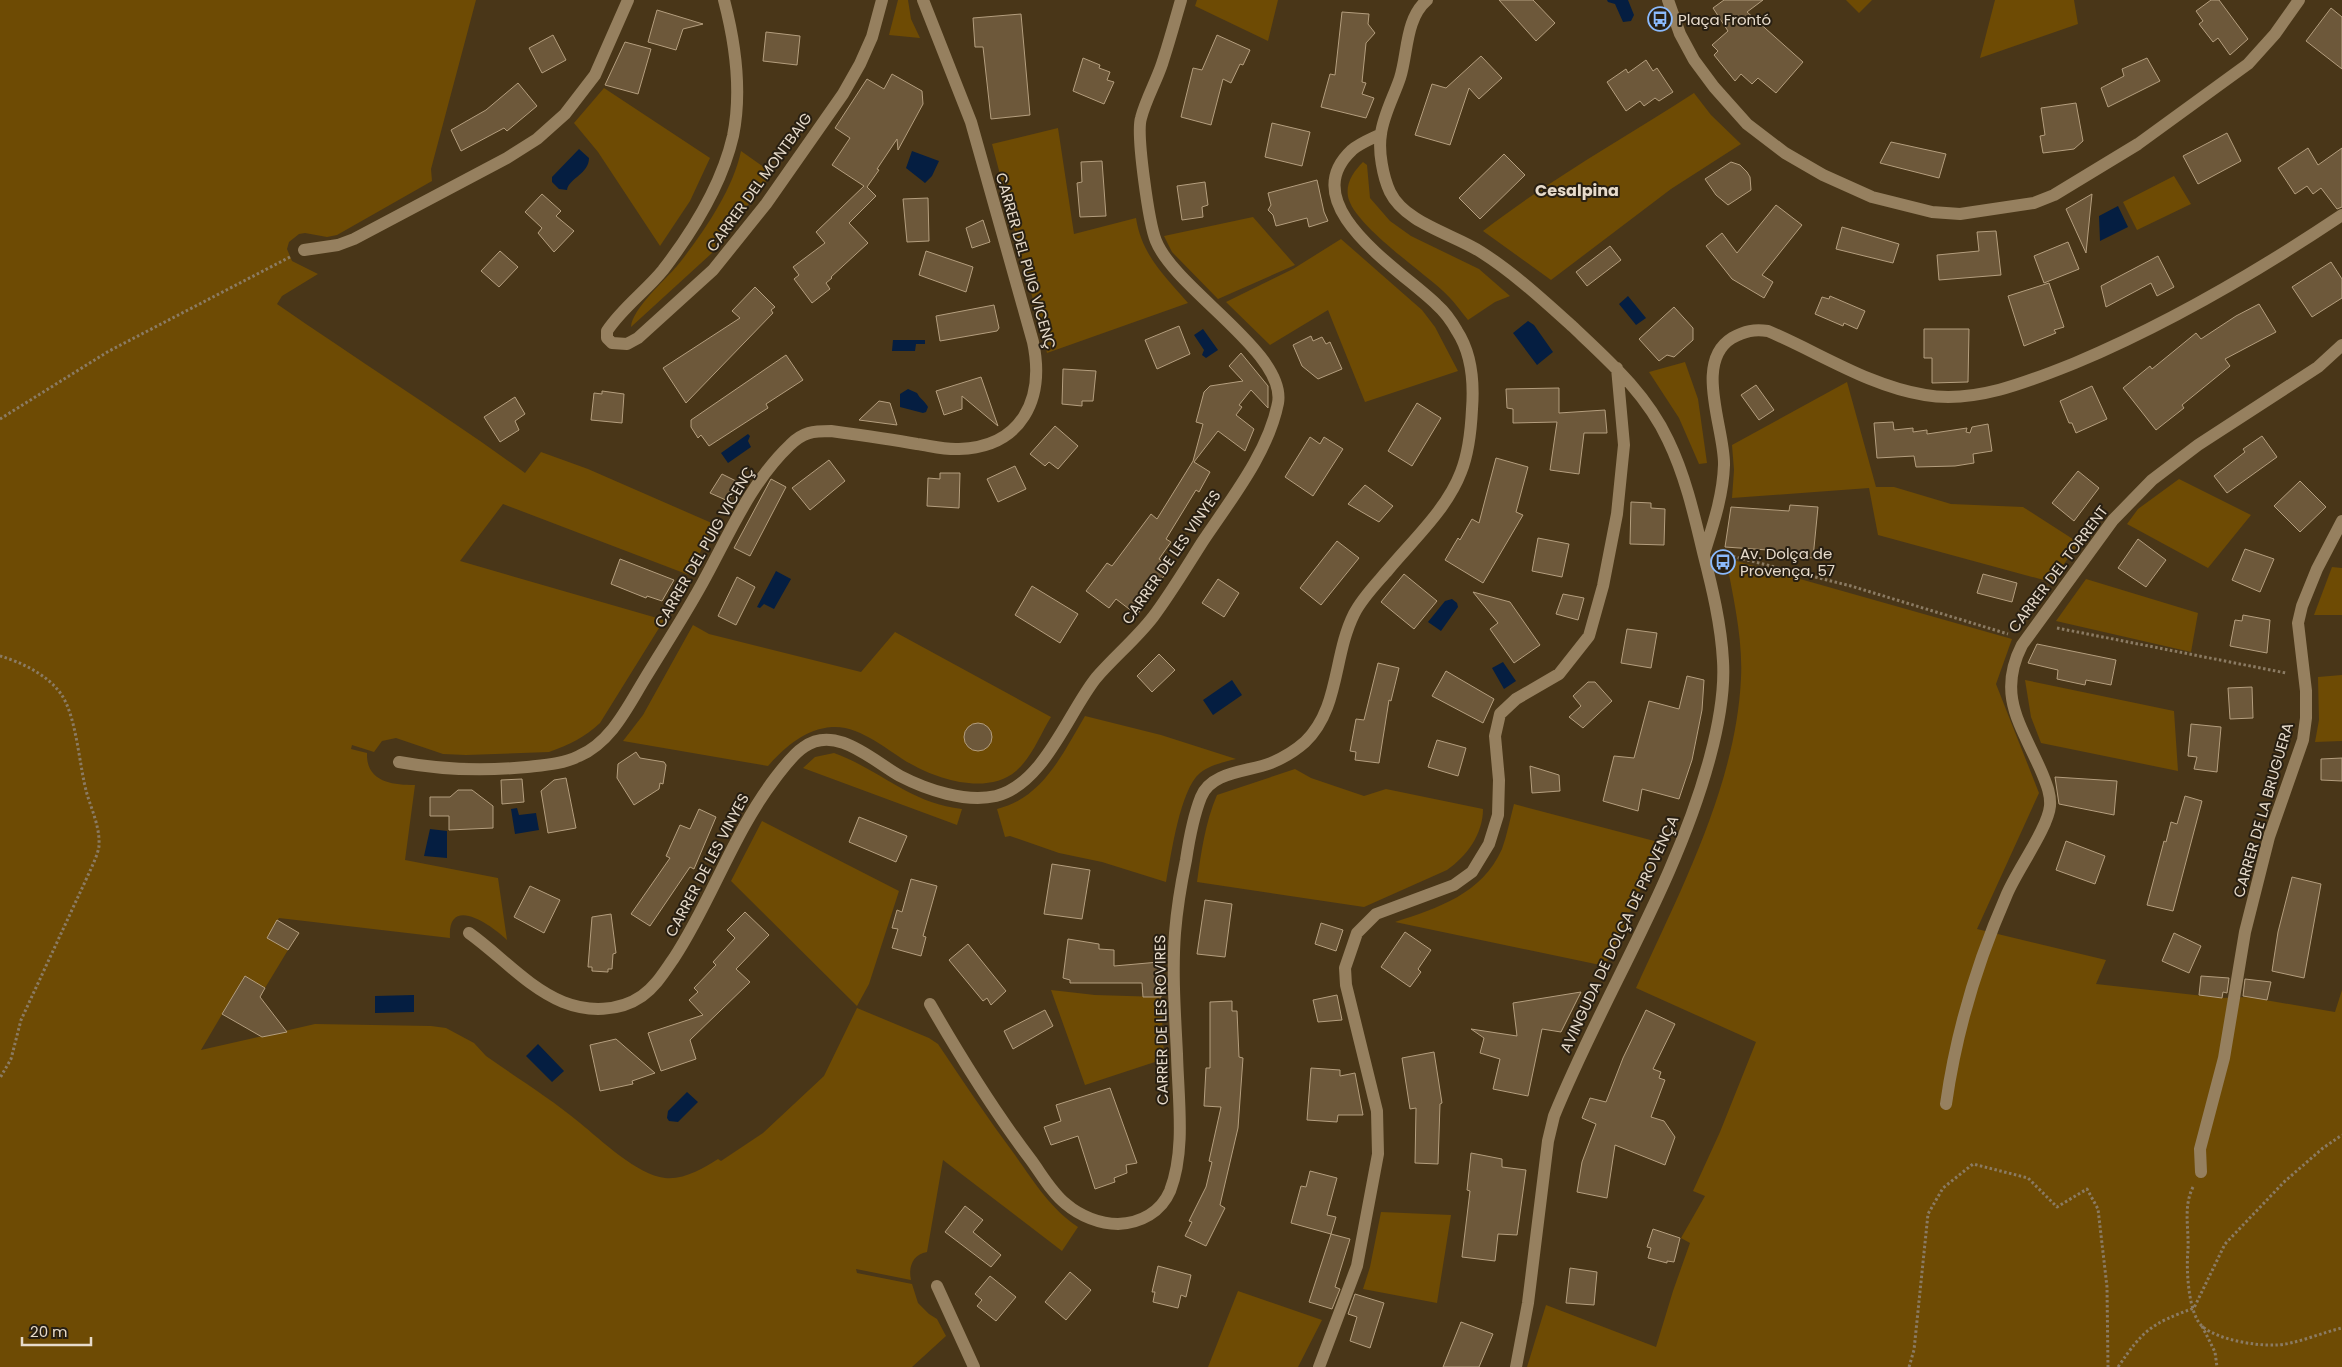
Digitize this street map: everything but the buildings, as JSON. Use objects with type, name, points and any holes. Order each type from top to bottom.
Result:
[{"type":"street","points":[[304,250],[354,240],[507,158],[537,139],[565,114],[595,75],[628,0]]},
{"type":"street","name":"CARRER DEL MONTBAIG","points":[[724,0],[729,19],[736,83],[735,120],[725,160],[712,191],[688,236],[662,271],[620,314],[607,331],[607,338],[612,343],[627,344],[638,338],[707,276],[742,237],[843,94],[860,64],[872,37],[882,0]]},
{"type":"street","name":"CARRER DEL PUIG VICENÇ","points":[[399,762],[436,768],[474,770],[544,765],[560,763],[580,756],[605,739],[623,716],[702,583],[755,488],[791,444],[812,431],[831,431],[958,449],[983,445],[1000,438],[1020,422],[1029,410],[1036,393],[1038,375],[1033,342],[970,122],[923,0]]},
{"type":"street","name":"CARRER DE LES VINYES","points":[[469,933],[492,949],[529,982],[550,996],[568,1004],[591,1009],[612,1008],[629,1004],[645,994],[662,975],[686,939],[747,818],[784,766],[803,747],[820,738],[838,741],[851,746],[902,777],[958,796],[994,796],[1011,791],[1040,765],[1081,698],[1099,674],[1128,646],[1153,616],[1249,470],[1273,424],[1280,397],[1274,376],[1261,357],[1182,276],[1156,242],[1140,143],[1139,122],[1162,64],[1181,0]]},
{"type":"street","name":"AVINGUDA DE DOLÇA DE PROVENÇA","points":[[1427,0],[1419,7],[1414,17],[1401,73],[1381,134],[1383,166],[1388,188],[1394,200],[1405,211],[1481,252],[1535,293],[1616,368],[1640,393],[1667,437],[1690,498],[1717,614],[1724,662],[1717,727],[1702,787],[1674,860],[1554,1116],[1548,1141],[1528,1303],[1516,1367]]},
{"type":"street","points":[[1668,0],[1680,34],[1694,60],[1714,87],[1747,124],[1785,154],[1823,175],[1872,197],[1932,212],[1960,214],[2034,203],[2054,195],[2138,144],[2248,64],[2275,34],[2299,0]]},
{"type":"street","name":"CARRER DE LES ROVIRES","points":[[930,1004],[994,1110],[1065,1204],[1083,1216],[1102,1222],[1121,1224],[1141,1219],[1159,1209],[1169,1194],[1173,1181],[1179,1141],[1173,962],[1175,929],[1190,834],[1201,797],[1216,781],[1271,764],[1287,755],[1303,744],[1319,727],[1328,709],[1345,638],[1354,614],[1365,597],[1449,494],[1460,474],[1470,437],[1473,375],[1460,334],[1440,307],[1362,239],[1345,219],[1337,204],[1334,186],[1338,172],[1346,158],[1354,148],[1381,134]]},
{"type":"street","points":[[1704,554],[1721,499],[1724,463],[1712,373],[1718,352],[1728,341],[1739,334],[1752,329],[1768,331],[1897,389],[1927,396],[1988,392],[2050,373],[2152,328],[2216,295],[2342,215]]},
{"type":"street","name":"CARRER DEL TORRENT","points":[[1946,1104],[1950,1074],[1974,983],[1991,933],[2008,892],[2047,820],[2050,805],[2048,789],[2017,717],[2010,692],[2013,662],[2036,623],[2113,520],[2152,480],[2198,445],[2318,367],[2342,345]]},
{"type":"street","points":[[1319,1367],[1357,1266],[1378,1154],[1377,1112],[1346,985],[1345,968],[1350,951],[1357,933],[1376,914],[1454,885],[1472,872],[1489,844],[1498,815],[1500,780],[1495,736],[1500,714],[1516,699],[1559,674],[1589,636],[1603,586],[1617,514],[1624,445],[1616,368]]},
{"type":"street","name":"CARRER DE LA BRUGUERA","points":[[2201,1172],[2200,1149],[2226,1049],[2245,932],[2269,836],[2303,740],[2306,718],[2298,622],[2302,606],[2320,562],[2342,521]]},
{"type":"street","points":[[937,1286],[974,1367]]},
{"type":"path","points":[[0,420],[109,351],[304,250]]},
{"type":"path","points":[[1704,554],[1726,554],[1851,586],[2025,640]]},
{"type":"path","points":[[2036,623],[2173,652],[2304,676]]},
{"type":"path","points":[[0,656],[14,660],[41,675],[61,693],[70,714],[88,794],[96,817],[99,847],[90,871],[21,1020],[11,1059],[0,1078]]},
{"type":"path","points":[[2118,1367],[2134,1344],[2151,1326],[2194,1308],[2225,1244],[2284,1182],[2323,1148],[2342,1135]]},
{"type":"path","points":[[1908,1367],[1914,1350],[1928,1214],[1943,1188],[1973,1164],[2028,1178],[2057,1207],[2087,1189],[2098,1209],[2107,1287],[2108,1367]]},
{"type":"path","points":[[2201,1172],[2188,1197],[2186,1218],[2188,1288],[2194,1308],[2215,1352],[2217,1367]]},
{"type":"path","points":[[2202,1326],[2231,1340],[2277,1346],[2342,1328]]},
{"type":"shaded area","points":[[0,0],[476,0],[431,169],[432,181],[337,235],[327,237],[305,233],[299,234],[289,242],[287,249],[292,261],[318,274],[282,296],[277,304],[525,473],[541,452],[588,469],[714,524],[689,575],[503,504],[460,561],[664,620],[600,723],[583,736],[549,752],[443,754],[396,738],[382,741],[374,752],[352,745],[351,749],[367,753],[371,770],[382,780],[389,783],[415,785],[405,860],[498,878],[507,940],[482,921],[463,915],[456,917],[451,925],[450,938],[279,918],[267,938],[288,950],[265,988],[244,977],[201,1050],[315,1024],[431,1026],[446,1028],[474,1043],[486,1056],[557,1105],[631,1164],[654,1175],[672,1178],[693,1173],[718,1159],[721,1161],[763,1133],[824,1076],[857,1008],[929,1038],[938,1044],[985,1114],[1043,1194],[1059,1212],[1078,1227],[1062,1251],[943,1160],[927,1252],[915,1258],[910,1270],[911,1280],[856,1269],[857,1273],[912,1284],[918,1303],[937,1319],[946,1336],[912,1367],[0,1367]]},
{"type":"shaded area","points":[[898,0],[908,0],[911,19],[920,38],[889,35]]},
{"type":"shaded area","points":[[1197,0],[1278,0],[1268,41],[1195,6]]},
{"type":"shaded area","points":[[1846,0],[1872,0],[1859,13]]},
{"type":"shaded area","points":[[1995,0],[2074,0],[2078,24],[1980,58]]},
{"type":"shaded area","points":[[604,88],[710,158],[690,201],[660,246],[598,152],[574,123]]},
{"type":"shaded area","points":[[1694,93],[1711,115],[1741,144],[1671,189],[1551,280],[1483,231],[1534,194]]},
{"type":"shaded area","points":[[1058,128],[1074,234],[1136,218],[1143,244],[1149,254],[1163,274],[1188,303],[1047,353],[992,144]]},
{"type":"shaded area","points":[[741,151],[772,173],[712,253],[631,327],[643,303],[677,266],[715,212],[731,181]]},
{"type":"shaded area","points":[[1363,162],[1367,165],[1370,198],[1390,221],[1411,236],[1479,269],[1510,296],[1495,302],[1468,320],[1446,294],[1391,248],[1364,223],[1355,211],[1349,200],[1348,189],[1353,174]]},
{"type":"shaded area","points":[[2174,176],[2191,204],[2137,230],[2123,202]]},
{"type":"shaded area","points":[[1253,217],[1295,265],[1218,299],[1172,252],[1164,236]]},
{"type":"shaded area","points":[[1341,239],[1422,310],[1435,327],[1458,371],[1365,402],[1328,310],[1270,345],[1226,302],[1293,269]]},
{"type":"shaded area","points":[[1685,362],[1698,399],[1707,463],[1699,464],[1679,418],[1649,372]]},
{"type":"shaded area","points":[[1847,382],[1876,487],[1894,487],[1951,504],[2023,507],[2079,543],[2051,582],[1878,535],[1869,488],[1732,498],[1734,470],[1732,445]]},
{"type":"shaded area","points":[[2179,479],[2251,515],[2208,568],[2127,524],[2138,509]]},
{"type":"shaded area","points":[[1726,558],[2012,639],[1996,684],[2039,793],[1977,929],[2106,960],[2096,984],[2222,998],[2248,997],[2335,1012],[2342,990],[2342,1367],[1527,1367],[1546,1305],[1656,1347],[1690,1243],[1681,1238],[1705,1196],[1693,1191],[1720,1132],[1756,1042],[1636,988],[1703,837],[1729,758],[1737,718],[1741,663],[1737,618]]},
{"type":"shaded area","points":[[2332,567],[2342,568],[2342,615],[2314,615]]},
{"type":"shaded area","points":[[2086,579],[2198,613],[2191,652],[2056,621]]},
{"type":"shaded area","points":[[693,625],[709,634],[861,672],[895,632],[1051,717],[1031,753],[1016,771],[1005,778],[978,784],[949,780],[922,770],[863,734],[842,727],[822,728],[804,735],[781,752],[768,766],[623,741],[643,715]]},
{"type":"shaded area","points":[[2342,675],[2342,741],[2315,742],[2319,720],[2318,677]]},
{"type":"shaded area","points":[[2025,680],[2174,711],[2178,771],[2041,743],[2031,717]]},
{"type":"shaded area","points":[[1085,716],[1161,735],[1236,759],[1208,768],[1193,781],[1177,824],[1166,882],[1102,862],[1059,853],[1010,836],[1005,837],[997,809],[1027,795],[1039,784],[1060,759]]},
{"type":"shaded area","points":[[834,753],[851,760],[926,800],[943,806],[962,809],[957,825],[803,768],[815,757]]},
{"type":"shaded area","points":[[1295,769],[1311,778],[1364,796],[1386,789],[1483,809],[1477,836],[1461,858],[1447,870],[1364,907],[1197,882],[1206,827],[1217,795]]},
{"type":"shaded area","points":[[1514,804],[1662,843],[1605,966],[1395,922],[1442,905],[1471,888],[1483,877],[1502,849]]},
{"type":"shaded area","points":[[762,821],[899,891],[869,984],[857,1006],[731,881]]},
{"type":"shaded area","points":[[1051,990],[1095,995],[1161,997],[1164,1059],[1085,1085]]},
{"type":"shaded area","points":[[1381,1212],[1451,1215],[1437,1303],[1363,1289],[1370,1267]]},
{"type":"shaded area","points":[[1238,1291],[1322,1320],[1298,1367],[1208,1367]]},
{"type":"water","points":[[1607,0],[1628,0],[1634,15],[1631,21],[1623,22],[1615,4]]},
{"type":"water","points":[[579,149],[589,158],[586,168],[571,182],[567,190],[559,189],[552,182],[552,177]]},
{"type":"water","points":[[912,151],[939,161],[932,176],[925,183],[906,168]]},
{"type":"water","points":[[2118,206],[2128,227],[2100,241],[2099,216]]},
{"type":"water","points":[[1628,296],[1646,318],[1636,325],[1619,304]]},
{"type":"water","points":[[1528,321],[1534,325],[1553,352],[1537,365],[1513,333]]},
{"type":"water","points":[[1203,329],[1218,350],[1206,358],[1202,355],[1204,350],[1194,335]]},
{"type":"water","points":[[893,340],[925,340],[925,344],[916,344],[915,351],[892,351]]},
{"type":"water","points":[[908,389],[917,393],[925,403],[928,407],[926,412],[923,413],[900,407],[900,394]]},
{"type":"water","points":[[748,434],[750,436],[748,441],[751,447],[728,463],[721,453]]},
{"type":"water","points":[[776,571],[791,579],[774,609],[764,604],[760,608],[757,607]]},
{"type":"water","points":[[1452,599],[1457,603],[1458,607],[1441,631],[1428,622],[1445,601]]},
{"type":"water","points":[[1503,662],[1516,681],[1504,689],[1492,668]]},
{"type":"water","points":[[1232,680],[1242,695],[1213,715],[1203,700]]},
{"type":"water","points":[[517,808],[519,815],[536,813],[539,830],[515,834],[511,809]]},
{"type":"water","points":[[430,829],[447,831],[447,858],[424,856]]},
{"type":"water","points":[[414,995],[414,1012],[375,1013],[375,996]]},
{"type":"water","points":[[538,1044],[564,1071],[552,1082],[526,1056]]},
{"type":"water","points":[[687,1092],[698,1102],[678,1122],[669,1121],[667,1118],[668,1111]]},
{"type":"place","name":"Plaça Frontó","points":[[1660,19]]},
{"type":"place","name":"Av. Dolça de Provença, 57","points":[[1723,562]]},
{"type":"district","name":"Cesalpina","points":[[1577,190]]}]
